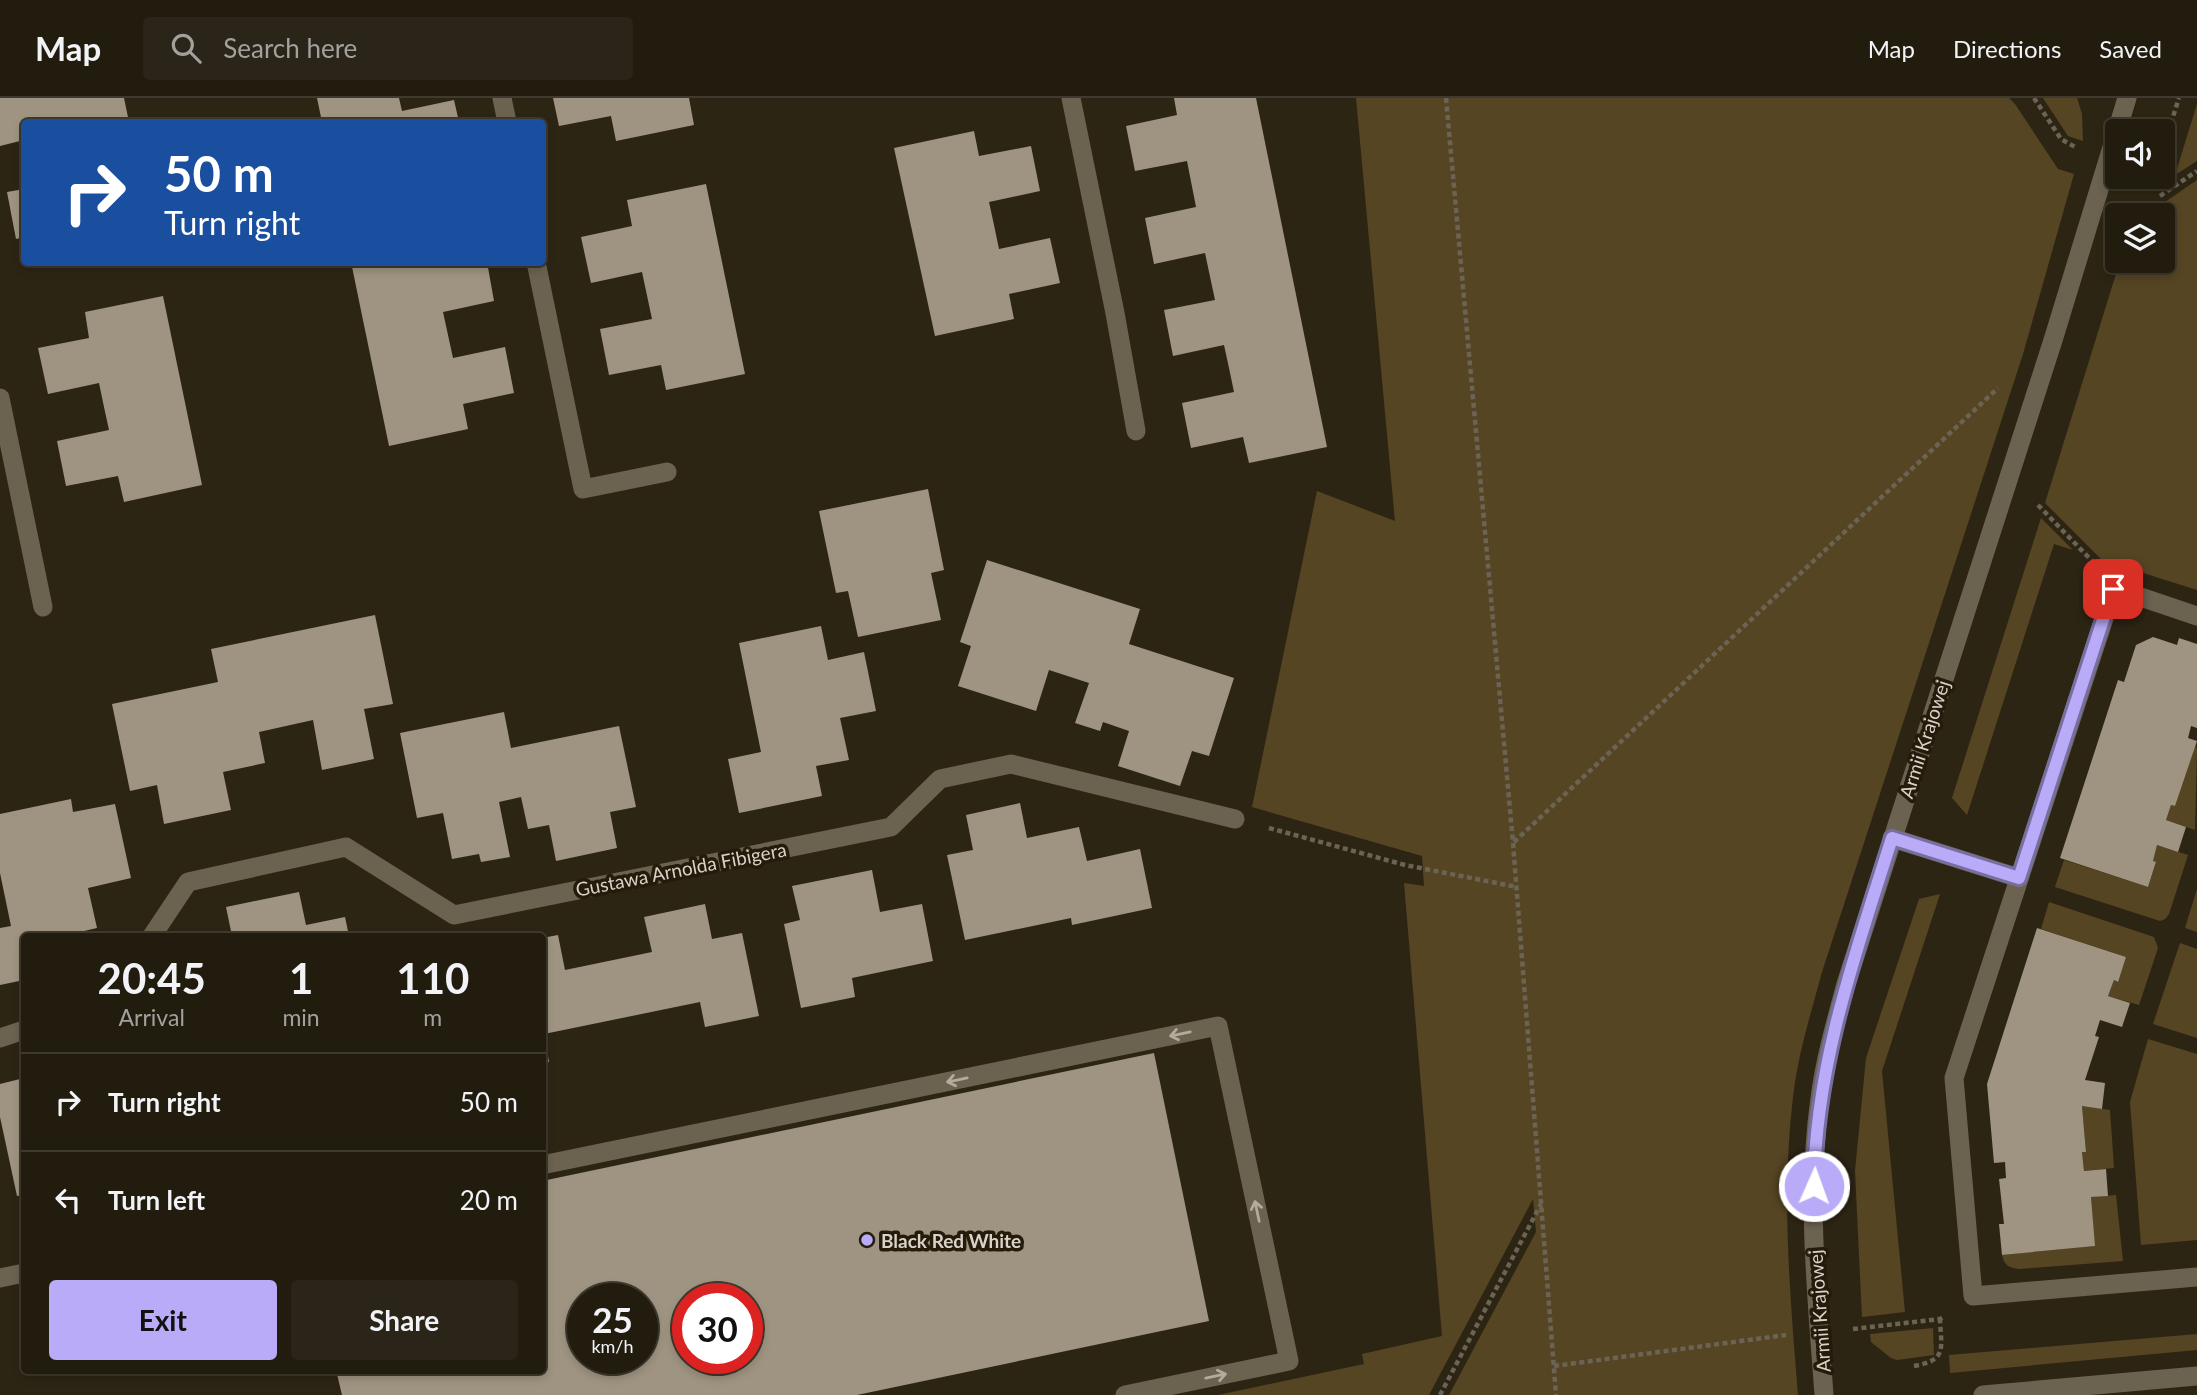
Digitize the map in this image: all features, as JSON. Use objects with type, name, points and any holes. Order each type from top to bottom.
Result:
[{"type":"street","points":[[502,98],[506,119]]},
{"type":"street","points":[[1071,98],[1136,431]]},
{"type":"street","name":"Armii Krajowej","points":[[2120,119],[2127,98]]},
{"type":"street","name":"Armii Krajowej","points":[[1824,1395],[1814,1217],[1814,1164],[1820,1098],[1829,1049],[1846,984],[2054,337],[2105,169]]},
{"type":"street","points":[[537,266],[583,489],[667,472]]},
{"type":"street","points":[[0,398],[43,607]]},
{"type":"street","points":[[2197,615],[2113,589],[1954,1079],[1973,1296],[2197,1277]]},
{"type":"street","name":"Gustawa Arnolda Fibigera","points":[[154,933],[188,882],[346,847],[454,915],[891,827],[940,779],[1011,764],[1235,818]]},
{"type":"street","points":[[1892,838],[2019,878]]},
{"type":"street","points":[[546,1165],[1218,1026],[1289,1361],[1125,1395]]},
{"type":"street","points":[[0,1038],[21,1031]]},
{"type":"street","points":[[0,1278],[21,1274]]},
{"type":"street","points":[[1983,1395],[2197,1376]]},
{"type":"path","points":[[1446,98],[1517,887],[1556,1395]]},
{"type":"path","points":[[2034,98],[2061,139],[2071,146],[2105,158]]},
{"type":"path","points":[[2172,119],[2179,98]]},
{"type":"path","points":[[2160,196],[2197,171]]},
{"type":"path","points":[[1513,843],[1998,388]]},
{"type":"path","points":[[2037,505],[2085,552],[2113,589]]},
{"type":"path","points":[[1235,818],[1372,857],[1517,887]]},
{"type":"path","points":[[1440,1395],[1541,1204]]},
{"type":"path","points":[[1554,1366],[1819,1330],[1857,1329],[1940,1319],[1973,1296]]},
{"type":"path","points":[[1914,1366],[1931,1363],[1938,1356],[1941,1348],[1940,1319]]},
{"type":"shaded area","points":[[1356,98],[2009,98],[2058,169],[2074,174],[2023,354],[1822,972],[1801,1049],[1789,1134],[1787,1209],[1798,1395],[1449,1395],[1536,1232],[1533,1199],[1429,1395],[1218,1395],[1364,1364],[1362,1354],[1442,1336],[1404,883],[1424,886],[1422,856],[1252,807],[1317,491],[1395,521]]},
{"type":"shaded area","points":[[2043,98],[2077,98],[2082,114],[2083,141],[2068,136]]},
{"type":"shaded area","points":[[2197,104],[2197,161],[2175,175]]},
{"type":"shaded area","points":[[2197,180],[2197,590],[2102,560],[2045,503],[2116,273],[2175,273],[2175,203],[2163,203]]},
{"type":"shaded area","points":[[2041,518],[2073,550],[2054,544],[1967,815],[1952,798]]},
{"type":"shaded area","points":[[2195,745],[2195,830],[2166,820],[2171,805],[2175,806]]},
{"type":"shaded area","points":[[2157,845],[2188,855],[2165,919],[2160,921],[2055,887],[2064,860],[2148,887],[2156,863],[2153,861]]},
{"type":"shaded area","points":[[2197,889],[2197,932],[2185,928]]},
{"type":"shaded area","points":[[1940,894],[1882,1071],[1905,1312],[1862,1317],[1855,1171],[1866,1058],[1919,899]]},
{"type":"shaded area","points":[[2049,902],[2154,937],[2158,948],[2139,1005],[2108,996],[2114,980],[2117,982],[2126,957],[2041,929]]},
{"type":"shaded area","points":[[2180,943],[2197,949],[2197,1038],[2153,1024]]},
{"type":"shaded area","points":[[2148,1039],[2197,1054],[2197,1240],[2141,1245],[2130,1102]]},
{"type":"shaded area","points":[[2082,1106],[2110,1110],[2114,1168],[2084,1171],[2082,1152],[2086,1151]]},
{"type":"shaded area","points":[[2116,1195],[2123,1261],[2019,1269],[2010,1267],[2004,1261],[2002,1255],[2094,1246],[2091,1197]]},
{"type":"shaded area","points":[[1933,1328],[1934,1355],[1897,1360],[1871,1342],[1870,1334]]},
{"type":"shaded area","points":[[2197,1334],[2197,1350],[1950,1373],[1949,1355]]},
{"type":"building","points":[[0,98],[124,98],[128,119],[21,119],[21,141],[0,146]]},
{"type":"building","points":[[317,98],[399,98],[402,111],[454,100],[458,119],[321,119]]},
{"type":"building","points":[[553,98],[689,98],[694,125],[616,141],[611,116],[559,126]]},
{"type":"building","points":[[1174,98],[1256,98],[1327,447],[1249,463],[1243,437],[1191,448],[1182,403],[1234,392],[1224,345],[1173,356],[1164,310],[1215,300],[1205,253],[1154,264],[1145,218],[1196,207],[1187,161],[1135,171],[1126,126],[1177,115]]},
{"type":"building","points":[[974,131],[979,156],[1031,146],[1040,191],[989,202],[999,249],[1050,238],[1060,283],[1009,294],[1014,319],[935,336],[894,148]]},
{"type":"building","points":[[706,184],[745,374],[666,390],[661,365],[609,375],[600,329],[652,319],[642,272],[591,283],[581,237],[632,226],[627,200]]},
{"type":"building","points":[[21,190],[21,238],[16,239],[7,192]]},
{"type":"building","points":[[352,266],[488,266],[494,301],[443,312],[453,358],[505,347],[514,393],[463,404],[468,429],[389,446]]},
{"type":"building","points":[[163,296],[202,485],[124,502],[118,476],[66,486],[57,441],[109,430],[99,383],[48,394],[38,348],[89,338],[85,312]]},
{"type":"building","points":[[928,489],[944,570],[931,573],[941,620],[858,637],[848,591],[836,593],[819,511]]},
{"type":"building","points":[[987,560],[1140,609],[1129,644],[1234,678],[1209,756],[1192,751],[1180,786],[1118,766],[1129,731],[1103,722],[1100,731],[1075,723],[1089,683],[1049,670],[1036,711],[958,686],[971,646],[960,642]]},
{"type":"building","points":[[375,615],[393,704],[364,709],[374,759],[322,770],[313,720],[259,732],[265,763],[223,772],[231,810],[164,824],[157,785],[130,791],[112,704],[218,682],[211,649]]},
{"type":"building","points":[[821,626],[828,660],[864,652],[876,711],[840,718],[849,760],[816,766],[822,796],[739,813],[728,759],[761,752],[739,643]]},
{"type":"building","points":[[2153,637],[2177,645],[2179,638],[2197,644],[2197,728],[2191,726],[2188,738],[2197,741],[2175,806],[2171,805],[2166,820],[2186,827],[2178,852],[2157,845],[2153,861],[2156,862],[2148,887],[2060,858],[2118,680],[2124,682],[2136,645]]},
{"type":"building","points":[[504,712],[511,748],[619,726],[636,807],[610,812],[617,848],[556,861],[549,825],[528,829],[521,797],[499,802],[510,857],[481,862],[479,854],[452,859],[443,813],[417,818],[400,733]]},
{"type":"building","points":[[71,799],[73,812],[115,804],[131,878],[88,888],[97,928],[76,933],[21,933],[21,981],[0,985],[0,928],[11,926],[0,873],[0,814]]},
{"type":"building","points":[[1020,803],[1027,838],[1079,827],[1087,861],[1140,849],[1152,908],[1072,925],[1071,918],[965,940],[947,855],[973,850],[966,815]]},
{"type":"building","points":[[872,870],[880,912],[922,904],[933,961],[852,978],[855,997],[801,1008],[784,924],[800,920],[792,886]]},
{"type":"building","points":[[299,892],[306,925],[345,917],[348,933],[231,933],[226,907]]},
{"type":"building","points":[[705,904],[712,939],[742,933],[759,1016],[705,1027],[700,1002],[546,1034],[546,937],[558,935],[565,970],[652,952],[644,917]]},
{"type":"building","points":[[2037,928],[2126,957],[2118,982],[2114,980],[2108,996],[2130,1003],[2122,1027],[2100,1020],[2095,1036],[2099,1037],[2085,1080],[2105,1083],[2102,1109],[2082,1106],[2086,1152],[2082,1152],[2084,1171],[2106,1169],[2108,1196],[2091,1197],[2095,1246],[2002,1255],[1999,1224],[2004,1224],[1999,1179],[2006,1178],[2005,1162],[1994,1163],[1987,1084]]},
{"type":"building","name":"Black Red White","points":[[1154,1053],[1209,1321],[857,1395],[342,1395],[337,1374],[546,1374],[546,1180]]},
{"type":"building","points":[[21,1079],[21,1195],[17,1196],[0,1117],[0,1084]]},
{"type":"place","name":"Black Red White","points":[[867,1240]]},
{"type":"route","points":[[1814,1186],[1820,1098],[1829,1049],[1846,984],[1892,838],[2019,878],[2113,589]]}]
